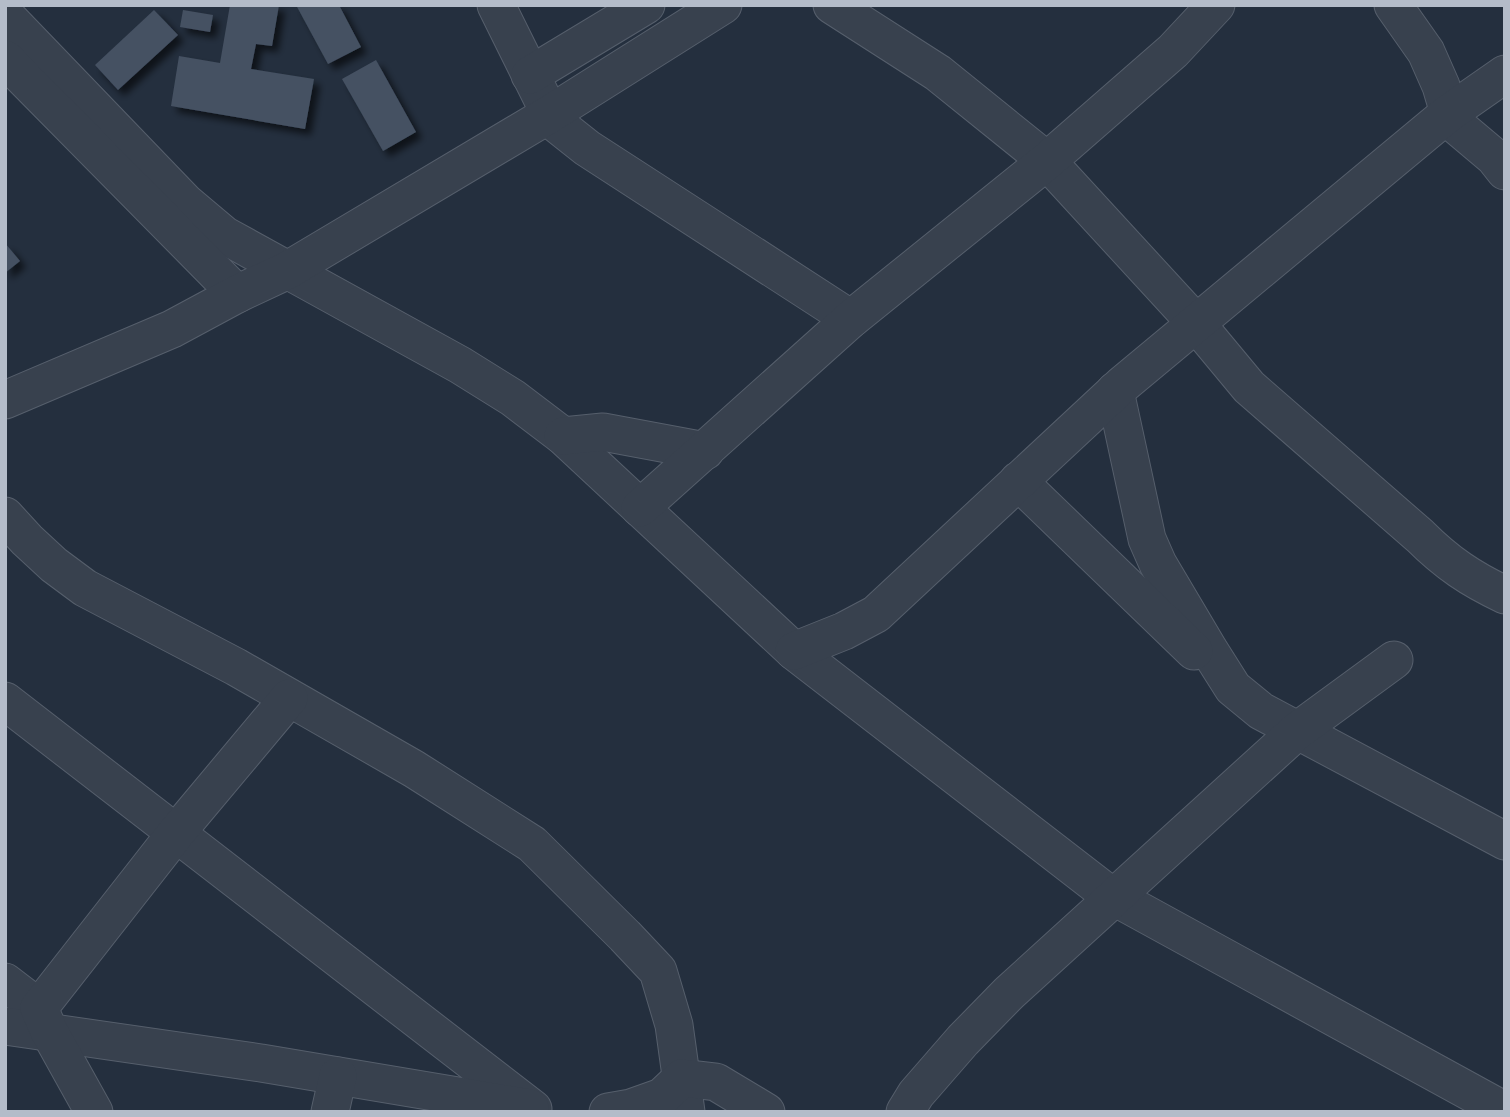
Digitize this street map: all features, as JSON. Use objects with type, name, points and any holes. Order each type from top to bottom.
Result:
[{"type":"street","points":[[496,5],[558,125],[587,148],[851,319]]},
{"type":"street","points":[[530,75],[646,5]]},
{"type":"street","points":[[5,400],[172,329],[288,270],[550,114],[723,5]]},
{"type":"street","points":[[832,5],[938,73],[1047,161],[1195,322],[1249,387],[1441,557],[1478,583],[1505,596]]},
{"type":"street","points":[[640,508],[851,319],[1047,161],[1173,51],[1216,5]]},
{"type":"street","points":[[1392,5],[1426,52],[1456,125],[1494,157],[1505,171]]},
{"type":"street","points":[[5,15],[186,202],[224,236],[460,365],[513,398],[563,436],[794,651],[1114,897],[1505,1111]]},
{"type":"street","points":[[5,59],[237,294]]},
{"type":"street","points":[[794,651],[844,631],[876,614],[1115,391],[1195,322],[1449,113],[1505,74]]},
{"type":"street","points":[[1115,391],[1147,539],[1158,564],[1233,688]]},
{"type":"street","points":[[563,436],[603,432],[705,451]]},
{"type":"street","points":[[1018,481],[1233,688],[1261,711],[1505,841]]},
{"type":"street","points":[[5,516],[54,565],[85,588],[236,667],[414,769],[532,844],[658,971],[674,1025],[684,1095]]},
{"type":"street","points":[[905,1112],[916,1094],[962,1040],[1009,993],[1297,732],[1394,660]]},
{"type":"street","points":[[44,1020],[176,833],[289,698]]},
{"type":"street","points":[[5,701],[541,1110]]},
{"type":"street","points":[[5,982],[44,1020],[94,1112]]},
{"type":"street","points":[[5,1026],[44,1020],[261,1063],[541,1110]]},
{"type":"street","points":[[330,1112],[338,1076]]},
{"type":"street","points":[[608,1112],[631,1108],[662,1097],[684,1095],[716,1082],[766,1112]]},
{"type":"building","points":[[230,5],[279,5],[272,46],[256,44],[251,69],[314,79],[305,129],[171,106],[179,56],[220,63]]},
{"type":"building","points":[[296,5],[339,5],[361,47],[328,64]]},
{"type":"building","points":[[154,10],[178,35],[118,90],[95,65]]},
{"type":"building","points":[[183,10],[213,15],[210,32],[180,27]]},
{"type":"building","points":[[376,60],[416,132],[383,151],[342,79]]},
{"type":"building","points":[[5,243],[20,261],[5,273]]}]
